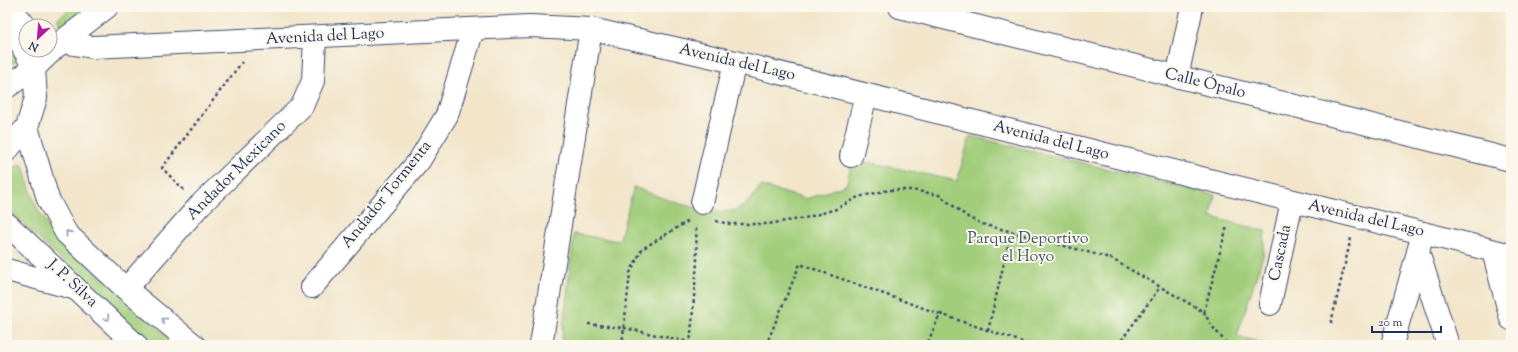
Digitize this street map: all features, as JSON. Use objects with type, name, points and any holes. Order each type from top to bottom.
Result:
[{"type":"street","points":[[58,39],[107,7]]},
{"type":"street","name":"Calle Ópalo","points":[[900,7],[1511,160]]},
{"type":"street","points":[[1177,77],[1192,7]]},
{"type":"street","points":[[7,150],[27,127],[36,98],[34,68],[17,37],[14,18]]},
{"type":"street","name":"Avenida del Lago","points":[[58,41],[93,47],[315,38],[530,26],[591,29],[735,62],[1356,217],[1421,242],[1502,253]]},
{"type":"street","name":"Andador Tormenta","points":[[312,287],[419,161],[447,115],[474,29]]},
{"type":"street","points":[[541,345],[591,29]]},
{"type":"street","name":"Andador Mexicano","points":[[126,289],[200,205],[302,106],[313,81],[315,38]]},
{"type":"street","points":[[7,87],[34,68],[42,58]]},
{"type":"street","points":[[699,210],[735,62]]},
{"type":"street","points":[[851,156],[866,95]]},
{"type":"street","points":[[27,127],[48,199],[66,233],[126,289],[194,345]]},
{"type":"street","name":"Cascada","points":[[1270,304],[1292,202]]},
{"type":"street","name":"J. P. Silva","points":[[7,224],[136,345]]},
{"type":"street","points":[[1392,345],[1421,242]]},
{"type":"street","points":[[1421,242],[1448,345]]},
{"type":"street","points":[[1502,253],[1511,319]]},
{"type":"street","points":[[8,275],[76,288]]},
{"type":"path","points":[[200,205],[162,168],[259,40]]},
{"type":"path","points":[[699,210],[730,224],[768,224],[805,218],[836,209],[858,197],[882,192],[912,190],[939,195],[969,218],[982,224],[1011,233],[1110,258],[1204,312],[1211,325],[1228,345]]},
{"type":"path","points":[[622,345],[630,273],[642,250],[680,225],[699,210]]},
{"type":"path","points":[[588,324],[624,328],[689,343],[697,262],[699,210]]},
{"type":"path","points":[[1331,323],[1356,217]]},
{"type":"path","points":[[1204,312],[1227,226]]},
{"type":"path","points":[[988,331],[1011,233]]},
{"type":"path","points":[[766,345],[800,264],[1031,345]]},
{"type":"path","points":[[1118,345],[1131,325],[1160,287]]},
{"type":"path","points":[[927,345],[940,314]]},
{"type":"green space","points":[[73,7],[93,7],[64,29],[58,18]]},
{"type":"green space","points":[[7,43],[19,59],[7,67]]},
{"type":"green space","name":"Parque Deportivo el Hoyo","points":[[970,136],[1215,195],[1211,217],[1265,231],[1263,256],[1237,336],[1268,345],[561,345],[574,234],[619,241],[634,187],[687,206],[718,211],[730,211],[743,206],[761,186],[806,199],[846,185],[853,159],[957,181]]},
{"type":"green space","points":[[22,164],[37,209],[54,234],[177,345],[151,345],[7,209],[7,171]]}]
